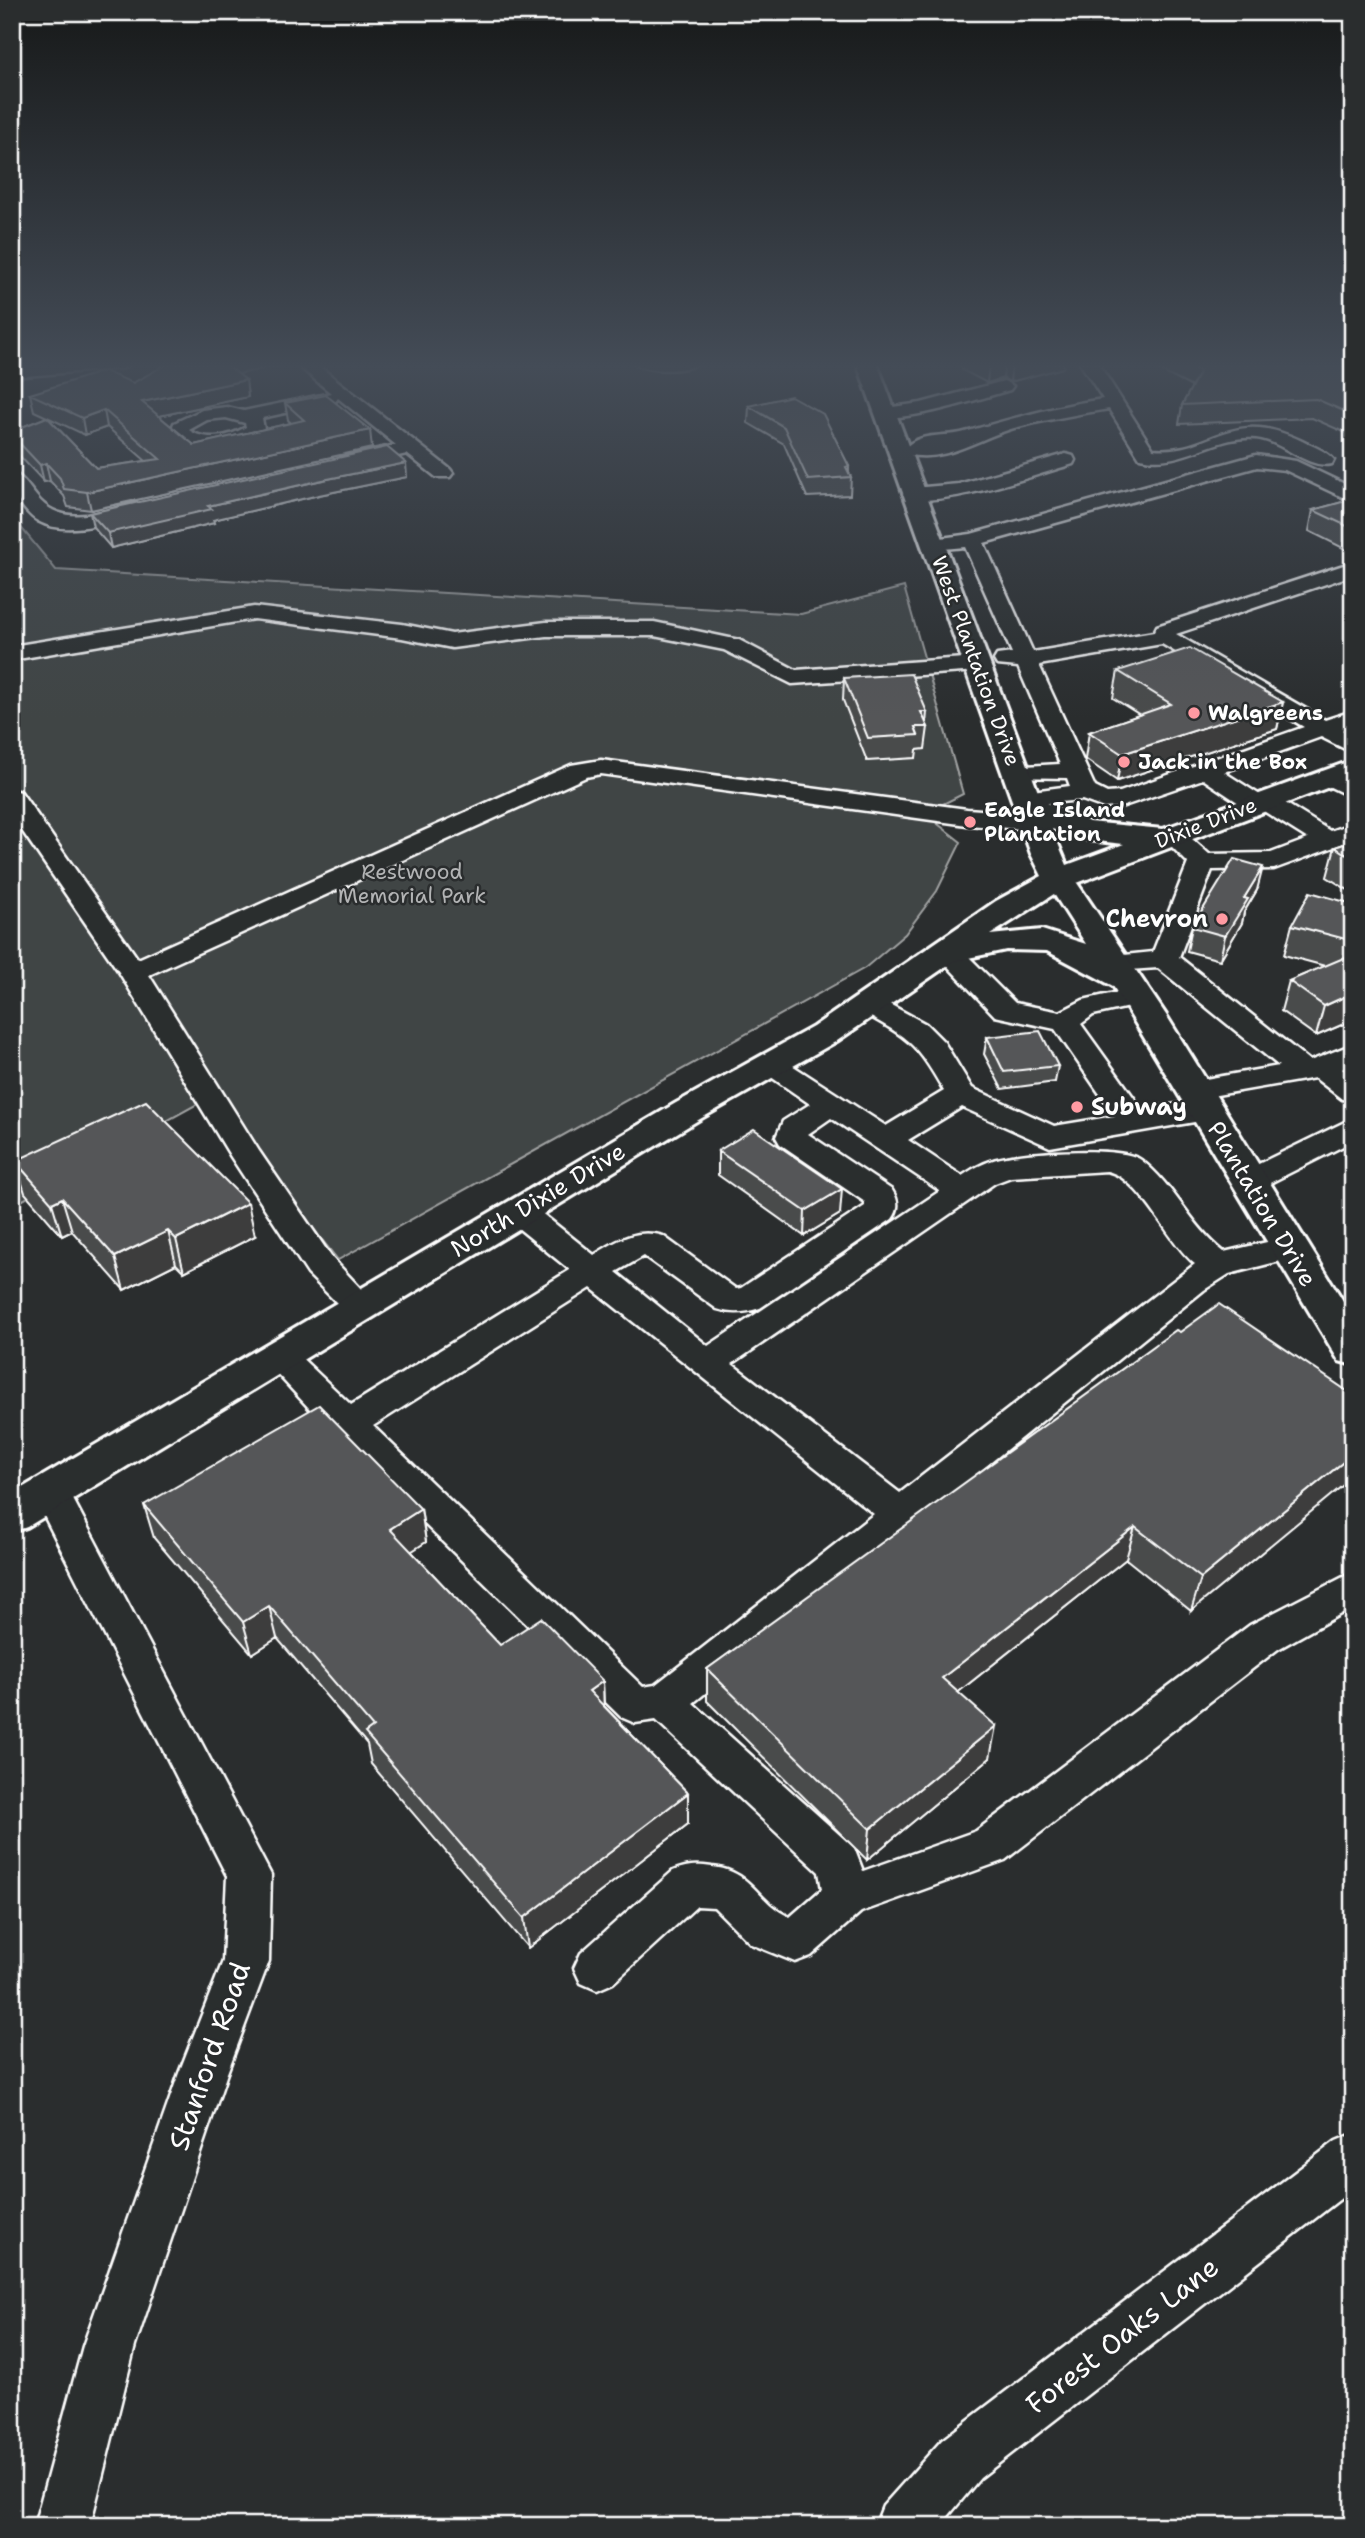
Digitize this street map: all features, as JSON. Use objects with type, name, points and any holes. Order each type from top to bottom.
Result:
[{"type":"main road","name":"West Plantation Drive","points":[[911,481],[913,494],[936,531],[978,662],[1030,808],[1059,879]]},
{"type":"main road","name":"Dixie Drive","points":[[1059,879],[1261,803],[1345,779]]},
{"type":"main road","points":[[1030,808],[1077,830],[1123,835],[1174,836]]},
{"type":"main road","name":"North Dixie Drive","points":[[12,1515],[518,1211],[870,1005],[944,957],[995,915],[1059,879]]},
{"type":"main road","name":"Plantation Drive","points":[[1059,879],[1128,982],[1353,1351]]},
{"type":"main road","points":[[944,957],[1003,939],[1046,938],[1078,950],[1128,982]]},
{"type":"street","points":[[14,481],[46,517],[64,521],[91,519],[160,504]]},
{"type":"street","points":[[913,494],[952,491],[987,481]]},
{"type":"street","points":[[936,531],[972,540],[1183,481]]},
{"type":"street","points":[[1323,481],[1353,496]]},
{"type":"street","points":[[952,491],[962,497],[969,506]]},
{"type":"street","points":[[972,540],[1080,781],[1104,801],[1124,799],[1353,718]]},
{"type":"street","points":[[1165,637],[1166,631],[1353,568]]},
{"type":"street","points":[[12,653],[254,613],[402,631],[452,641],[546,629],[654,629],[731,645],[792,677],[1026,660],[1165,637],[1353,746]]},
{"type":"street","points":[[133,972],[193,942],[580,769],[601,767],[967,817],[1030,808],[1080,781]]},
{"type":"street","points":[[1205,770],[1328,841]]},
{"type":"street","points":[[1017,772],[1080,781]]},
{"type":"street","points":[[12,797],[133,972],[247,1157],[320,1266],[360,1307]]},
{"type":"street","points":[[1174,836],[1202,862],[1274,862],[1353,831]]},
{"type":"street","points":[[1127,1165],[1125,1123],[1065,1022],[1164,959],[1202,862]]},
{"type":"street","points":[[1164,959],[1312,1069],[1353,1091]]},
{"type":"street","points":[[870,1005],[916,1030],[934,1048],[961,1094],[1050,1137],[1125,1123],[1200,1100]]},
{"type":"street","points":[[886,1140],[961,1094]]},
{"type":"street","points":[[707,1364],[773,1301],[881,1211],[881,1198],[791,1137],[794,1128],[831,1104]]},
{"type":"street","points":[[1249,1181],[1353,1128]]},
{"type":"street","points":[[347,1425],[635,1245],[651,1244],[729,1301],[773,1301],[985,1176],[1007,1167],[1107,1161],[1127,1165],[1146,1182],[1192,1244],[1219,1265]]},
{"type":"street","points":[[518,1211],[707,1364],[901,1514]]},
{"type":"street","points":[[278,1355],[635,1704],[664,1702],[1192,1282],[1219,1265],[1288,1248]]},
{"type":"street","name":"Stanford Road","points":[[51,1492],[249,1875],[246,1961],[203,2073],[109,2346],[62,2526]]},
{"type":"street","points":[[597,1968],[689,1885],[724,1888],[768,1929],[796,1941],[846,1898],[990,1846],[1264,1637],[1353,1588]]},
{"type":"street","points":[[664,1702],[839,1862],[846,1898]]},
{"type":"street","name":"Forest Oaks Lane","points":[[903,2526],[961,2459],[1353,2158]]},
{"type":"lane","points":[[944,957],[1004,1010],[1065,1022]]},
{"type":"lane","points":[[1200,1100],[1312,1069],[1353,1054]]},
{"type":"lane","points":[[771,1064],[963,1191]]},
{"type":"green space","name":"Restwood Memorial Park","points":[[19,525],[56,570],[801,614],[904,587],[963,794],[943,804],[938,824],[961,842],[937,891],[905,934],[865,968],[338,1260],[210,1097],[12,1206],[12,527]]},
{"type":"building","points":[[61,481],[135,481],[87,492],[64,489]]},
{"type":"building","points":[[232,481],[316,481],[208,506],[212,509],[108,533],[90,513]]},
{"type":"building","points":[[1353,499],[1353,529],[1313,510]]},
{"type":"building","points":[[1190,648],[1283,702],[1122,754],[1089,732],[1171,704],[1118,671]]},
{"type":"building","points":[[911,674],[927,712],[921,712],[928,727],[915,727],[918,735],[868,738],[844,678]]},
{"type":"building","points":[[1353,841],[1353,859],[1335,847]]},
{"type":"building","points":[[1234,859],[1263,867],[1244,898],[1248,899],[1225,936],[1192,927]]},
{"type":"building","points":[[1310,892],[1353,904],[1353,941],[1292,925]]},
{"type":"building","points":[[1353,954],[1353,993],[1324,1006],[1289,981]]},
{"type":"building","points":[[1040,1031],[1058,1066],[1004,1072],[987,1037]]},
{"type":"building","points":[[146,1101],[248,1203],[176,1239],[168,1231],[115,1257],[62,1198],[52,1203],[15,1161]]},
{"type":"building","points":[[754,1129],[842,1189],[805,1211],[718,1151]]},
{"type":"building","points":[[1219,1304],[1353,1395],[1353,1454],[1201,1578],[1135,1527],[942,1678],[996,1726],[870,1829],[707,1669],[1176,1330],[1180,1332]]},
{"type":"building","points":[[319,1405],[421,1509],[390,1529],[500,1645],[541,1618],[603,1681],[589,1691],[688,1793],[524,1918],[365,1733],[373,1727],[269,1606],[243,1622],[144,1505]]},
{"type":"place","name":"Walgreens","points":[[1194,713]]},
{"type":"place","name":"Jack in the Box","points":[[1124,762]]},
{"type":"place","name":"Eagle Island Plantation","points":[[970,822]]},
{"type":"place","name":"Chevron","points":[[1222,919]]},
{"type":"place","name":"Subway","points":[[1077,1107]]}]
